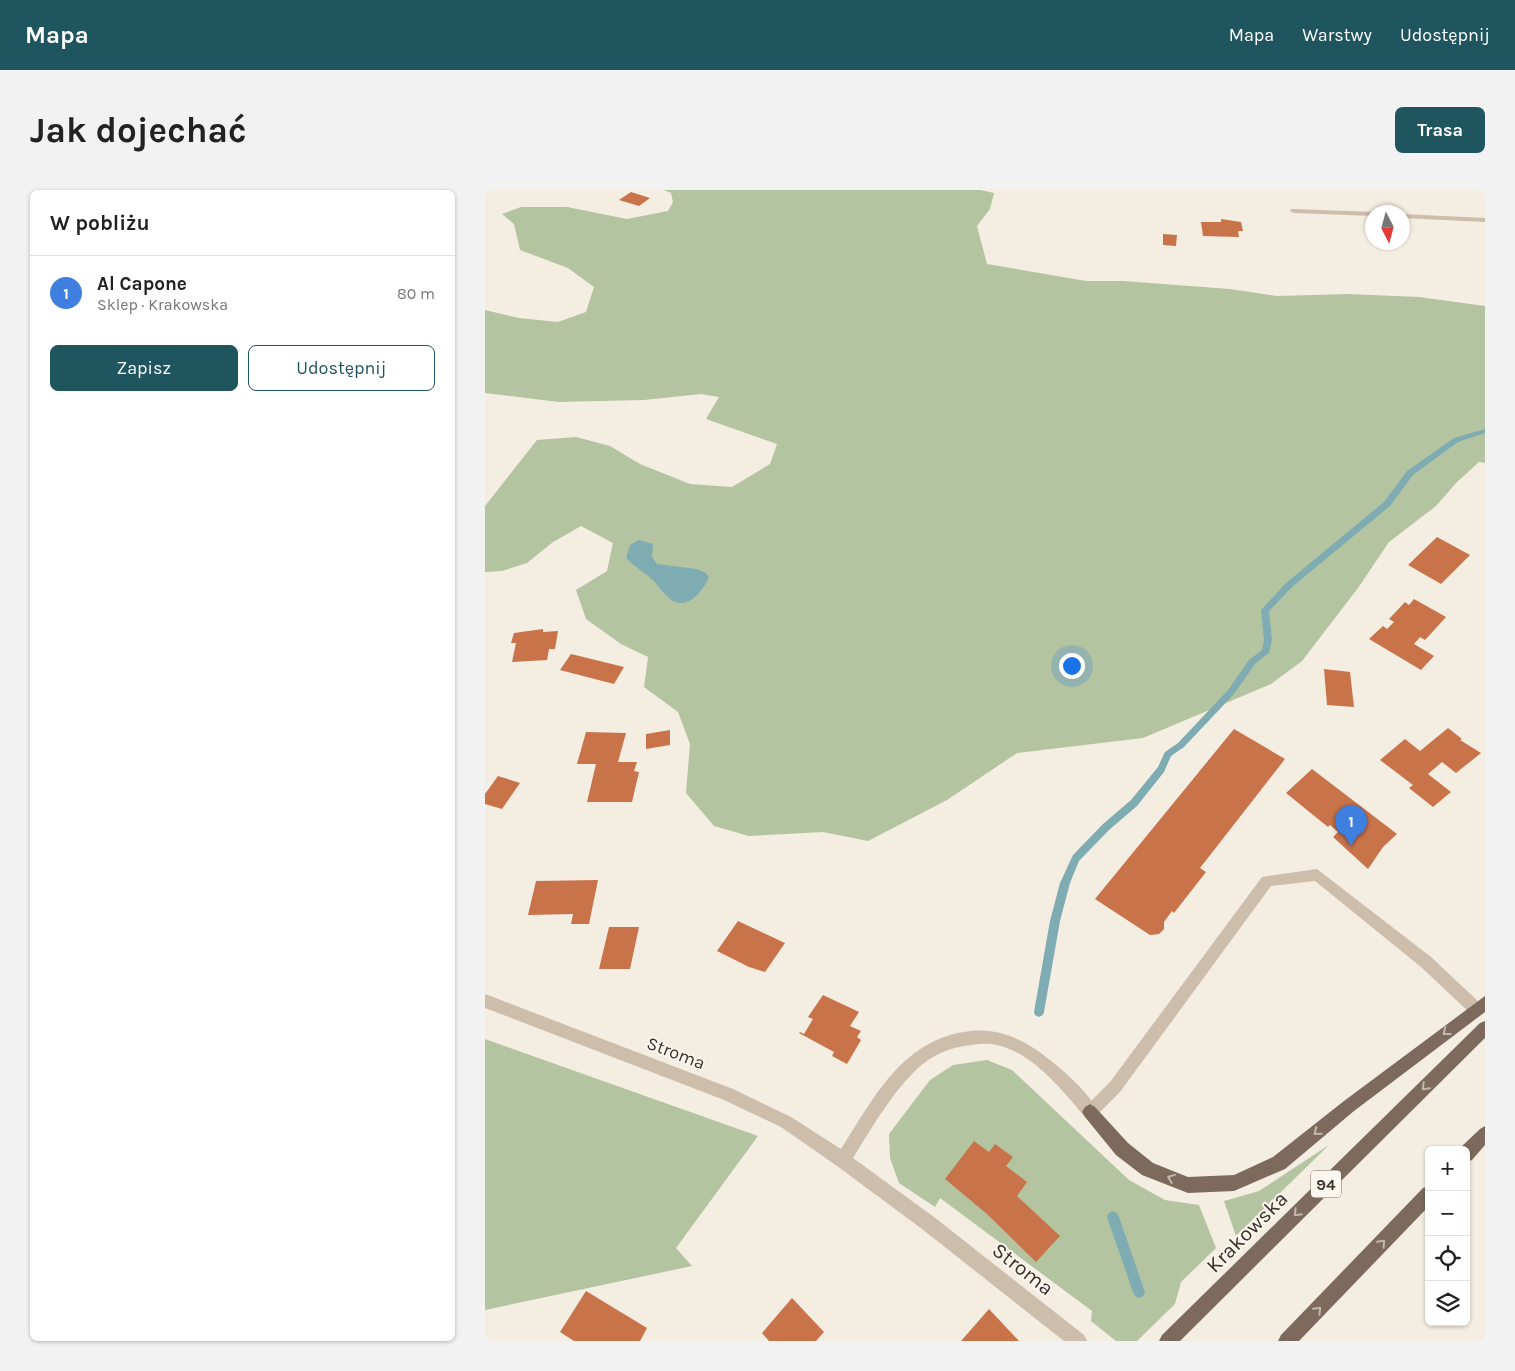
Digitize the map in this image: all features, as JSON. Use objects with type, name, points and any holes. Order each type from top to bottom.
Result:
[{"type":"main road","points":[[1090,1112],[1122,1149],[1148,1169],[1187,1184],[1234,1182],[1279,1163],[1481,1006]]},
{"type":"main road","name":"Krakowska","points":[[1168,1341],[1485,1028]]},
{"type":"main road","points":[[1470,1150],[1485,1134]]},
{"type":"main road","points":[[1287,1341],[1425,1198]]},
{"type":"street","points":[[1294,211],[1365,214]]},
{"type":"street","points":[[1410,216],[1485,220]]},
{"type":"street","points":[[843,1160],[871,1115],[906,1069],[929,1051],[955,1040],[995,1037],[1013,1044],[1032,1055],[1062,1079],[1090,1112],[1115,1088],[1267,881],[1317,875],[1481,1006]]},
{"type":"street","name":"Stroma","points":[[485,1001],[729,1094],[786,1122],[843,1160],[1078,1341]]},
{"type":"green space","points":[[664,190],[980,190],[994,193],[990,209],[977,226],[987,264],[1086,281],[1123,281],[1230,289],[1277,296],[1348,294],[1419,297],[1485,306],[1485,463],[1479,462],[1456,483],[1436,506],[1389,542],[1358,588],[1302,661],[1271,684],[1143,738],[1017,753],[947,800],[868,841],[823,832],[749,836],[714,826],[686,793],[690,744],[678,712],[644,687],[648,657],[621,644],[586,619],[576,590],[607,571],[613,543],[581,526],[553,542],[527,563],[502,571],[485,572],[485,506],[537,440],[576,437],[610,446],[640,464],[690,484],[732,487],[770,464],[777,444],[706,419],[719,397],[701,394],[644,400],[559,402],[485,393],[485,310],[519,318],[558,322],[586,312],[594,287],[568,268],[520,250],[514,224],[502,214],[521,207],[567,207],[627,219],[668,211],[673,202],[671,193]]},
{"type":"green space","points":[[485,1039],[758,1136],[676,1248],[692,1266],[485,1310]]},
{"type":"green space","points":[[987,1060],[1012,1070],[1129,1180],[1165,1200],[1199,1205],[1216,1248],[1181,1282],[1175,1304],[1137,1341],[1116,1341],[1091,1321],[1092,1311],[940,1198],[935,1207],[899,1183],[890,1158],[889,1134],[930,1080],[953,1065]]},
{"type":"green space","points":[[1329,1145],[1236,1236],[1224,1201],[1259,1191]]},
{"type":"water","points":[[639,540],[653,544],[652,557],[657,564],[697,569],[706,573],[709,577],[699,594],[682,603],[670,599],[654,581],[626,558],[630,545]]},
{"type":"building","points":[[631,192],[650,198],[639,206],[619,200]]},
{"type":"building","points":[[1221,219],[1241,222],[1243,231],[1238,231],[1239,237],[1203,236],[1201,222],[1221,222]]},
{"type":"building","points":[[1163,234],[1177,235],[1176,246],[1163,245]]},
{"type":"building","points":[[1437,537],[1470,555],[1441,584],[1408,565]]},
{"type":"building","points":[[1414,599],[1446,617],[1425,640],[1420,637],[1414,644],[1434,656],[1421,670],[1369,639],[1383,626],[1387,629],[1394,622],[1389,619],[1405,602],[1409,605]]},
{"type":"building","points":[[543,629],[543,632],[558,631],[555,649],[549,649],[547,660],[512,662],[516,643],[511,643],[514,633]]},
{"type":"building","points":[[571,654],[624,667],[614,684],[560,670]]},
{"type":"building","points":[[1324,669],[1350,672],[1354,707],[1327,705]]},
{"type":"building","points":[[1448,728],[1462,739],[1460,740],[1481,753],[1456,773],[1442,762],[1428,774],[1451,792],[1433,807],[1409,788],[1413,785],[1380,760],[1405,739],[1420,751]]},
{"type":"building","points":[[1234,729],[1285,759],[1200,868],[1206,872],[1174,913],[1172,911],[1164,922],[1164,929],[1159,934],[1150,935],[1095,899]]},
{"type":"building","points":[[670,730],[670,745],[646,749],[646,734]]},
{"type":"building","points":[[586,732],[626,733],[618,762],[637,762],[634,771],[639,772],[632,802],[587,802],[596,764],[577,764]]},
{"type":"building","points":[[1312,769],[1397,834],[1383,847],[1368,869],[1333,837],[1338,832],[1330,825],[1328,827],[1286,793]]},
{"type":"building","points":[[498,776],[520,783],[502,809],[485,804],[485,794]]},
{"type":"building","points":[[598,880],[589,924],[571,924],[573,914],[528,915],[536,881]]},
{"type":"building","points":[[738,921],[785,943],[765,972],[749,967],[717,951]]},
{"type":"building","points":[[609,927],[639,927],[630,969],[599,969]]},
{"type":"building","points":[[823,995],[859,1012],[850,1026],[861,1031],[857,1037],[861,1040],[847,1064],[832,1056],[834,1052],[799,1033],[804,1034],[813,1019],[808,1017]]},
{"type":"building","points":[[974,1141],[989,1152],[995,1144],[1013,1157],[1006,1166],[1027,1182],[1017,1196],[1060,1236],[1036,1262],[987,1214],[945,1179]]},
{"type":"building","points":[[586,1291],[647,1328],[640,1341],[574,1341],[560,1332]]},
{"type":"building","points":[[792,1298],[824,1332],[816,1341],[769,1341],[762,1333]]},
{"type":"building","points":[[989,1309],[1019,1341],[961,1341]]},
{"type":"waterway","points":[[1039,1012],[1055,921],[1065,883],[1076,858],[1106,827],[1134,803],[1161,769],[1168,754],[1181,745],[1231,692],[1252,662],[1266,651],[1268,640],[1265,610],[1289,585],[1387,504],[1410,473],[1456,440],[1485,431]]},
{"type":"waterway","points":[[1113,1217],[1139,1292]]},
{"type":"place","name":"Al Capone","points":[[1351,846]]}]
